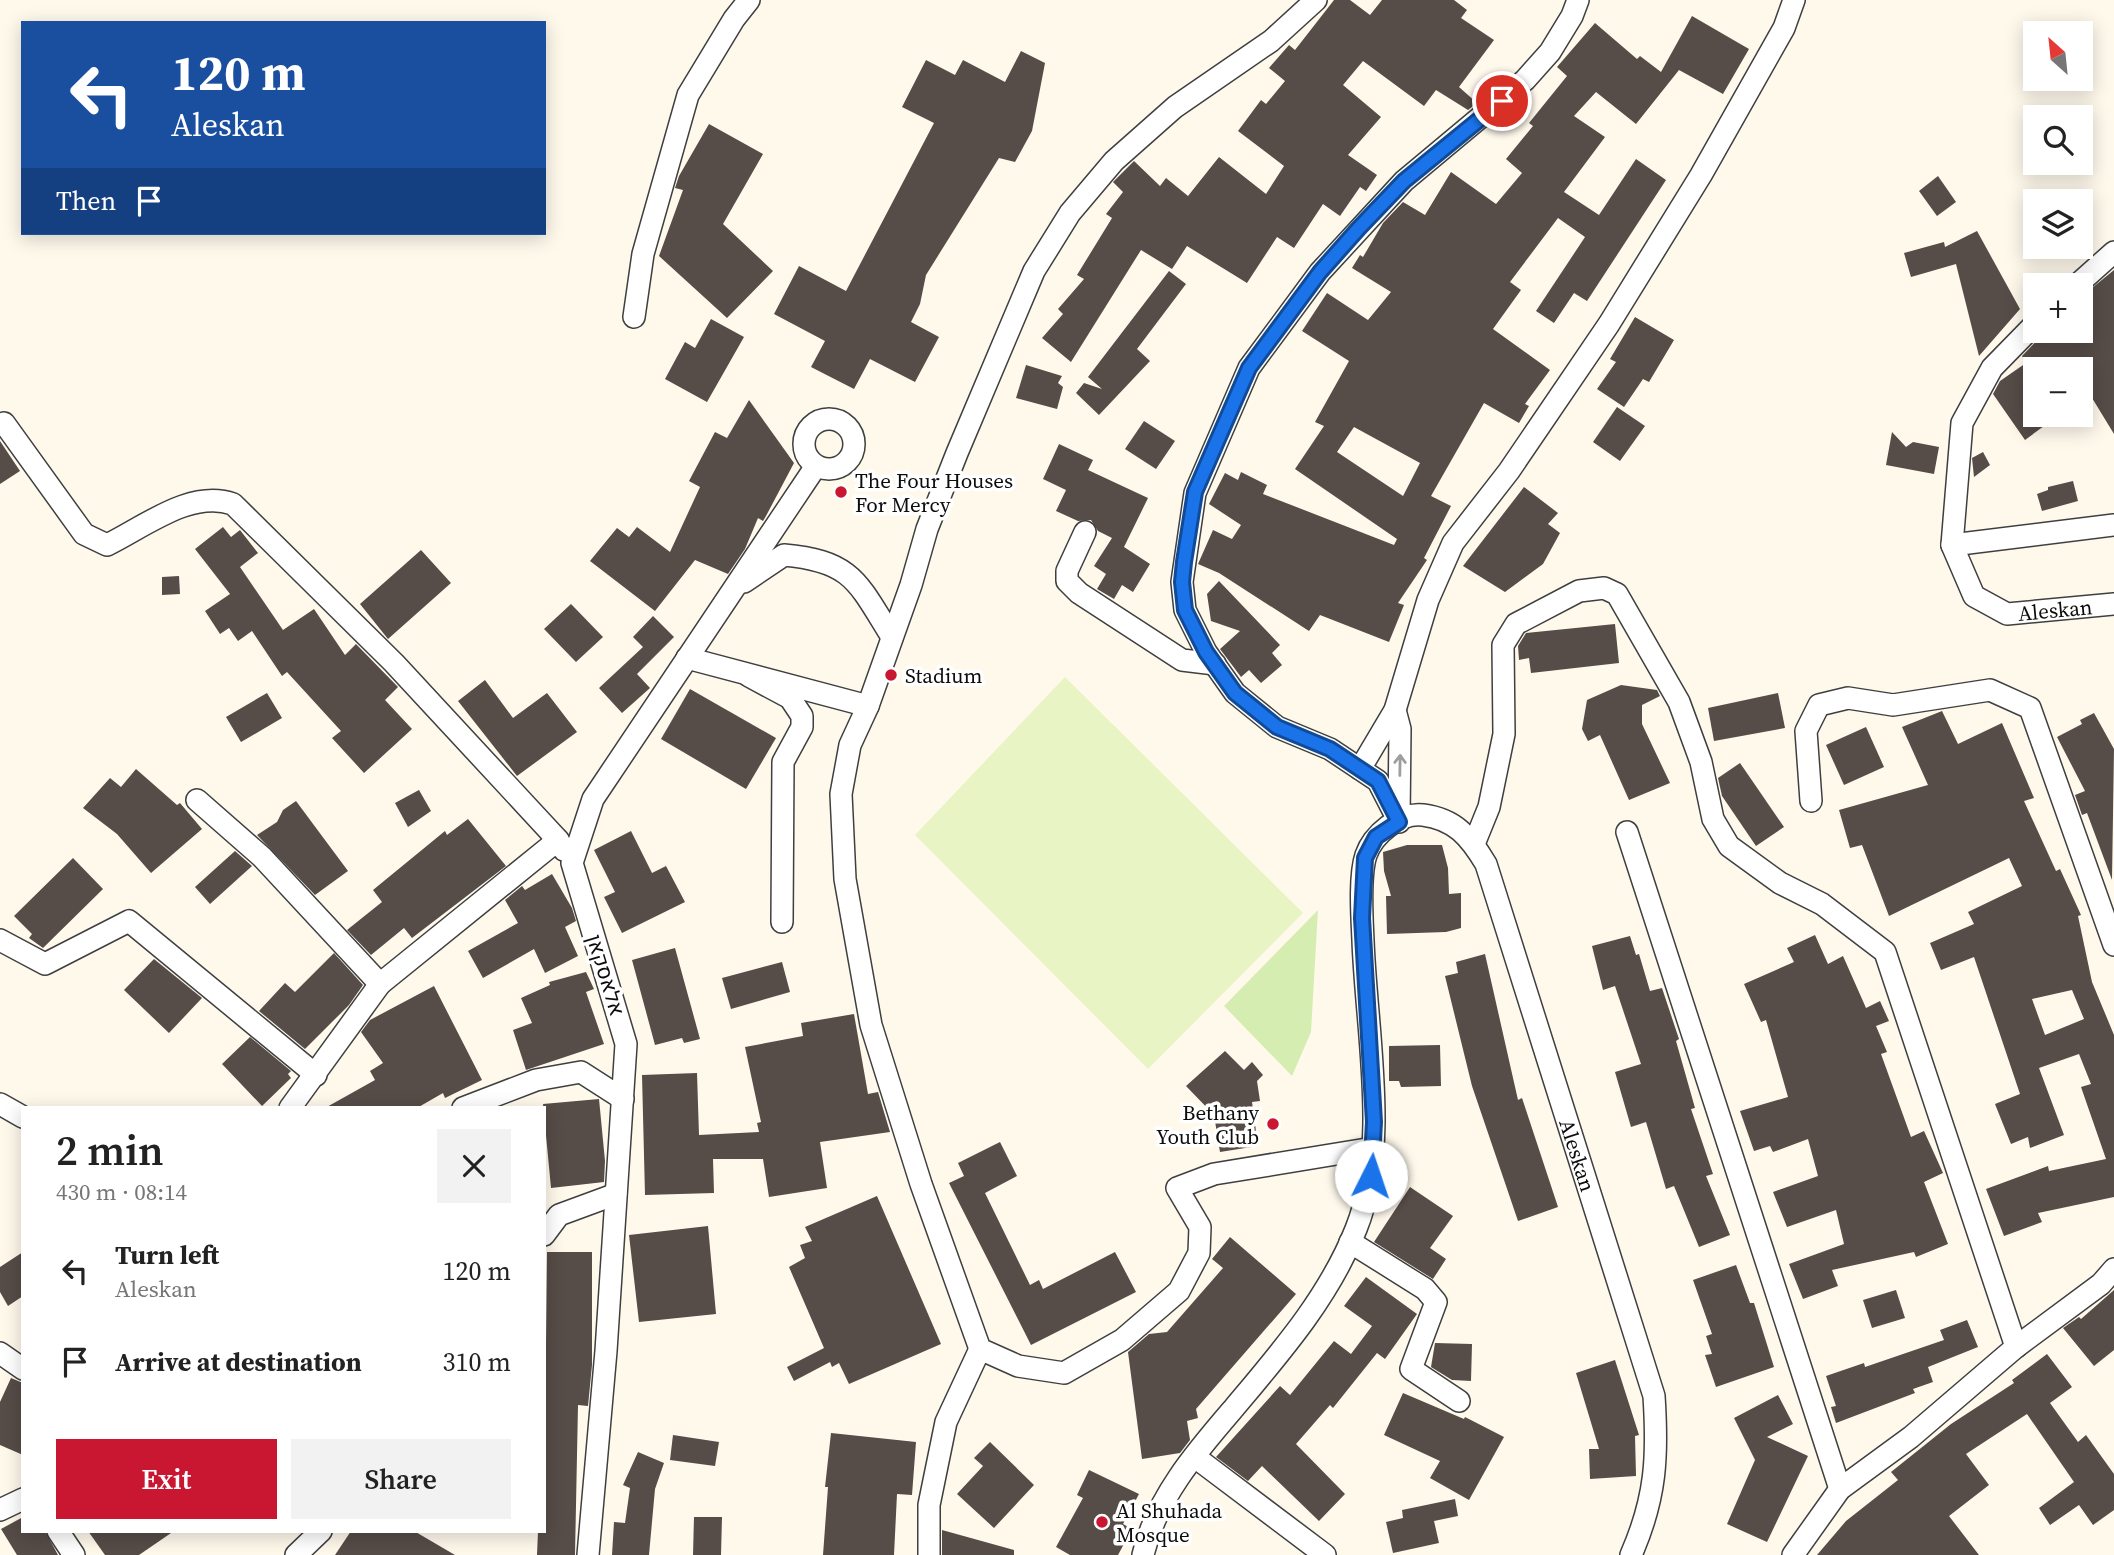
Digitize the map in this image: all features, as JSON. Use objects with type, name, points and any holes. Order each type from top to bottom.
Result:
[{"type":"street","points":[[634,317],[643,254],[688,95],[734,19],[749,0]]},
{"type":"street","points":[[929,1555],[929,1506],[946,1422],[980,1349],[921,1184],[870,1025],[845,879],[841,794],[850,745],[868,706],[926,529],[1009,328],[1034,271],[1070,213],[1114,161],[1175,107],[1271,41],[1316,0]]},
{"type":"street","points":[[1399,822],[1378,781],[1330,749],[1277,727],[1235,693],[1214,664],[1185,610],[1182,582],[1195,492],[1249,368],[1320,272],[1404,181],[1525,80],[1550,52],[1572,16],[1578,0]]},
{"type":"street","points":[[1360,769],[1395,710],[1428,600],[1453,544],[1509,471],[1609,324],[1701,175],[1784,28],[1794,0]]},
{"type":"street","points":[[2090,273],[2114,252]]},
{"type":"street","points":[[2023,336],[1992,368],[1962,423],[1952,544],[2114,525]]},
{"type":"street","name":"אלאסקאן","points":[[4,423],[84,534],[107,545],[193,502],[216,498],[233,504],[394,663],[558,840],[572,863],[626,1044],[588,1555]]},
{"type":"street","points":[[572,863],[593,799],[816,466]]},
{"type":"street","points":[[1085,532],[1067,571],[1067,580],[1079,593],[1182,660],[1214,664]]},
{"type":"street","name":"Aleskan","points":[[1952,544],[1974,596],[2007,614],[2114,604]]},
{"type":"street","points":[[731,592],[784,555],[832,563],[848,574],[867,597],[892,637]]},
{"type":"street","points":[[1474,844],[1489,807],[1504,734],[1503,645],[1516,624],[1579,591],[1604,588],[1617,594],[1679,702],[1700,762],[1713,819],[1729,846],[1780,883],[1822,904],[1885,952],[2016,1348]]},
{"type":"street","points":[[687,658],[868,706]]},
{"type":"street","points":[[749,676],[790,698],[802,716],[802,727],[783,762],[782,922]]},
{"type":"street","points":[[1811,801],[1806,731],[1819,705],[1848,698],[1893,705],[1990,690],[2030,708],[2114,945]]},
{"type":"street","points":[[1395,710],[1401,729],[1399,822]]},
{"type":"street","points":[[197,800],[262,857],[380,984]]},
{"type":"street","name":"Aleskan","points":[[1143,1555],[1169,1491],[1323,1297],[1366,1202],[1373,1148],[1362,918],[1365,858],[1376,837],[1416,814],[1433,816],[1463,829],[1490,876],[1654,1396],[1658,1459],[1643,1528],[1631,1555]]},
{"type":"street","points":[[1627,832],[1840,1489]]},
{"type":"street","points":[[292,1106],[380,984],[558,840]]},
{"type":"street","points":[[0,940],[45,964],[129,921],[316,1075]]},
{"type":"street","points":[[469,1106],[537,1080],[581,1072],[623,1099]]},
{"type":"street","points":[[0,1104],[21,1116]]},
{"type":"street","points":[[980,1349],[1018,1366],[1064,1373],[1122,1340],[1179,1291],[1199,1253],[1200,1227],[1177,1188],[1214,1174],[1373,1148]]},
{"type":"street","points":[[546,1232],[559,1215],[616,1194]]},
{"type":"street","points":[[1350,1242],[1425,1289],[1436,1302],[1411,1369],[1459,1401]]},
{"type":"street","points":[[1793,1555],[1840,1489],[1911,1437],[2016,1348],[2101,1284],[2114,1269]]},
{"type":"street","points":[[0,1353],[21,1368]]},
{"type":"street","points":[[1195,1457],[1325,1555]]},
{"type":"street","points":[[1,1511],[21,1500]]},
{"type":"street","points":[[59,1533],[74,1555]]},
{"type":"street","points":[[296,1555],[319,1533]]},
{"type":"green space","points":[[1065,677],[1303,913],[1148,1069],[915,835]]},
{"type":"green space","points":[[1318,910],[1311,1032],[1292,1076],[1224,1006]]},
{"type":"building","points":[[1334,0],[1350,0],[1370,15],[1382,0],[1454,0],[1467,10],[1461,18],[1494,40],[1459,87],[1477,103],[1468,110],[1436,90],[1424,106],[1363,61],[1343,85],[1381,117],[1348,155],[1377,175],[1366,191],[1360,187],[1340,216],[1323,204],[1294,248],[1277,237],[1247,283],[1187,246],[1172,269],[1141,250],[1071,362],[1042,338],[1063,314],[1058,309],[1084,279],[1077,275],[1112,218],[1106,214],[1123,192],[1113,182],[1134,161],[1160,186],[1166,178],[1188,196],[1219,157],[1266,194],[1284,166],[1238,131],[1261,100],[1266,104],[1285,81],[1269,68],[1289,45],[1295,50]]},
{"type":"building","points":[[1692,16],[1749,49],[1723,94],[1679,70],[1636,124],[1596,92],[1574,116],[1605,137],[1564,192],[1599,215],[1636,159],[1666,180],[1587,301],[1574,293],[1554,323],[1536,311],[1585,237],[1558,218],[1510,282],[1521,290],[1493,329],[1550,370],[1525,404],[1529,406],[1519,423],[1484,403],[1431,496],[1451,506],[1424,558],[1427,560],[1398,603],[1404,605],[1389,642],[1320,615],[1309,631],[1219,573],[1198,564],[1213,530],[1232,539],[1241,525],[1209,504],[1225,473],[1238,480],[1241,472],[1267,485],[1263,494],[1394,545],[1397,539],[1295,469],[1324,426],[1315,422],[1349,361],[1302,331],[1327,293],[1368,320],[1391,292],[1352,268],[1360,255],[1363,257],[1383,223],[1403,202],[1425,215],[1451,172],[1496,204],[1522,173],[1506,159],[1533,126],[1529,123],[1567,76],[1557,67],[1595,23],[1637,59],[1640,56],[1661,72]],"holes":[[[1354,427],[1420,463],[1403,496],[1337,452]]]},
{"type":"building","points":[[1021,51],[1045,63],[1032,131],[1015,162],[999,158],[926,275],[920,304],[911,322],[939,337],[915,382],[870,359],[854,389],[811,367],[825,341],[774,314],[799,266],[846,291],[934,123],[902,107],[926,60],[955,75],[963,60],[1005,82]]},
{"type":"building","points":[[709,124],[763,154],[723,224],[773,271],[727,318],[659,256],[683,190],[675,188],[679,176]]},
{"type":"building","points":[[1938,176],[1956,202],[1937,216],[1919,191]]},
{"type":"building","points":[[1977,231],[2020,309],[1979,356],[1956,264],[1911,277],[1904,253],[1944,242],[1945,247]]},
{"type":"building","points":[[2114,270],[2114,434],[2093,400],[2093,357],[2022,356],[2034,343],[2093,343],[2093,287]]},
{"type":"building","points":[[1169,271],[1186,284],[1137,349],[1150,361],[1099,415],[1076,393],[1084,383],[1102,389],[1088,377]]},
{"type":"building","points":[[1635,317],[1674,340],[1649,382],[1643,379],[1624,407],[1597,389],[1616,362],[1610,359]]},
{"type":"building","points":[[711,319],[744,337],[707,402],[665,379],[685,342],[695,348]]},
{"type":"building","points":[[1026,365],[1062,376],[1058,383],[1063,387],[1057,409],[1016,398]]},
{"type":"building","points":[[2023,365],[2023,427],[2043,427],[2025,440],[1993,394],[2000,381]]},
{"type":"building","points":[[749,400],[794,463],[766,516],[763,521],[758,518],[745,549],[728,574],[695,560],[655,611],[590,561],[617,528],[629,537],[637,527],[670,552],[700,487],[689,481],[715,432],[727,438]]},
{"type":"building","points":[[1617,407],[1645,426],[1620,461],[1593,442]]},
{"type":"building","points":[[1144,421],[1175,441],[1156,469],[1125,449]]},
{"type":"building","points":[[1892,432],[1906,447],[1913,442],[1939,447],[1934,474],[1886,465]]},
{"type":"building","points":[[0,441],[20,471],[0,484]]},
{"type":"building","points":[[1059,444],[1093,460],[1088,470],[1148,498],[1124,547],[1150,564],[1133,592],[1122,585],[1114,599],[1097,589],[1106,574],[1094,566],[1112,538],[1098,531],[1091,520],[1078,521],[1056,511],[1066,490],[1043,479]]},
{"type":"building","points":[[1983,452],[1990,465],[1974,477],[1972,458]]},
{"type":"building","points":[[2073,481],[2078,501],[2042,511],[2037,494],[2048,490],[2048,487]]},
{"type":"building","points":[[1524,487],[1558,513],[1548,524],[1560,533],[1543,564],[1505,592],[1463,566]]},
{"type":"building","points":[[223,527],[231,537],[240,530],[258,553],[240,567],[283,630],[314,609],[345,655],[356,644],[398,687],[385,700],[412,729],[364,773],[332,738],[341,731],[287,672],[282,676],[252,631],[238,641],[229,628],[220,634],[205,611],[230,594],[195,549]]},
{"type":"building","points":[[421,550],[451,583],[388,639],[360,604]]},
{"type":"building","points":[[179,576],[180,594],[162,595],[162,577]]},
{"type":"building","points":[[1219,581],[1280,645],[1272,653],[1282,665],[1261,683],[1249,670],[1241,677],[1220,649],[1240,631],[1211,621],[1207,594]]},
{"type":"building","points":[[571,604],[603,637],[576,662],[544,629]]},
{"type":"building","points":[[653,616],[674,637],[637,674],[650,688],[622,713],[599,688],[643,647],[633,637]]},
{"type":"building","points":[[1615,624],[1619,663],[1531,673],[1529,658],[1519,660],[1518,646],[1526,633]]},
{"type":"building","points":[[485,680],[513,718],[547,693],[577,732],[517,776],[458,701]]},
{"type":"building","points":[[1621,685],[1657,690],[1660,696],[1642,705],[1642,724],[1670,783],[1629,800],[1600,735],[1588,741],[1582,729],[1587,700]]},
{"type":"building","points":[[690,689],[776,738],[746,789],[661,739]]},
{"type":"building","points":[[267,693],[282,718],[241,742],[226,717]]},
{"type":"building","points":[[1778,693],[1785,728],[1714,741],[1708,708]]},
{"type":"building","points":[[1942,711],[1958,744],[2002,723],[2034,798],[2024,801],[2056,871],[2060,869],[2081,915],[2078,916],[2092,982],[2114,1035],[2114,1197],[2038,1213],[2042,1222],[2004,1236],[1986,1189],[2048,1166],[2049,1171],[2106,1159],[2081,1087],[2091,1084],[2079,1054],[2039,1068],[2064,1135],[2030,1148],[2028,1137],[2011,1144],[1995,1104],[2020,1094],[1974,957],[1941,970],[1930,943],[1974,924],[1968,912],[2022,886],[2009,858],[1889,916],[1862,845],[1850,848],[1839,810],[1928,785],[1902,727]],"holes":[[[2072,990],[2084,1019],[2045,1035],[2032,999]]]},
{"type":"building","points":[[2094,713],[2114,749],[2112,880],[2087,813],[2082,815],[2075,795],[2085,791],[2057,737],[2082,724],[2080,720]]},
{"type":"building","points":[[1866,727],[1884,767],[1844,785],[1826,745]]},
{"type":"building","points":[[1740,763],[1784,827],[1756,846],[1722,796],[1718,778]]},
{"type":"building","points":[[136,769],[177,805],[180,803],[202,829],[151,873],[117,834],[83,808],[110,778],[121,787]]},
{"type":"building","points":[[419,790],[431,811],[408,827],[395,803]]},
{"type":"building","points":[[296,801],[348,871],[315,895],[257,835],[277,822],[283,810]]},
{"type":"building","points":[[468,819],[506,866],[412,938],[404,928],[371,955],[347,930],[382,902],[373,890],[445,831],[447,835]]},
{"type":"building","points":[[631,831],[652,873],[666,866],[685,902],[622,933],[604,897],[615,892],[594,850]]},
{"type":"building","points":[[1407,845],[1442,845],[1448,868],[1449,894],[1461,893],[1461,928],[1446,932],[1387,934],[1386,896],[1391,896],[1384,871],[1383,852]]},
{"type":"building","points":[[235,851],[252,866],[210,904],[195,887]]},
{"type":"building","points":[[73,858],[103,889],[43,948],[29,938],[32,934],[14,916]]},
{"type":"building","points":[[552,874],[572,908],[576,921],[565,927],[578,956],[545,973],[534,949],[483,978],[468,951],[518,923],[505,900],[522,886],[525,890]]},
{"type":"building","points":[[1815,935],[1828,964],[1843,956],[1866,1008],[1880,1001],[1889,1021],[1876,1026],[1887,1052],[1881,1054],[1911,1137],[1924,1131],[1943,1173],[1924,1182],[1948,1244],[1916,1257],[1914,1252],[1832,1270],[1838,1286],[1803,1299],[1789,1264],[1844,1244],[1836,1210],[1787,1227],[1773,1192],[1818,1176],[1808,1139],[1773,1152],[1770,1146],[1754,1151],[1740,1111],[1788,1097],[1766,1020],[1761,1022],[1744,984],[1794,962],[1787,948]]},
{"type":"building","points":[[1630,936],[1636,955],[1639,954],[1650,991],[1662,988],[1679,1039],[1676,1041],[1695,1108],[1691,1109],[1713,1174],[1706,1176],[1730,1235],[1699,1247],[1674,1186],[1666,1189],[1646,1122],[1631,1127],[1615,1072],[1641,1064],[1615,986],[1603,990],[1592,946]]},
{"type":"building","points":[[675,948],[700,1039],[684,1043],[682,1038],[655,1045],[632,960]]},
{"type":"building","points":[[334,953],[363,985],[349,1005],[305,1049],[259,1011],[285,983],[295,992]]},
{"type":"building","points":[[1485,954],[1518,1100],[1522,1098],[1558,1207],[1518,1221],[1472,1086],[1445,976],[1458,973],[1456,962]]},
{"type":"building","points":[[154,959],[202,998],[169,1033],[124,990]]},
{"type":"building","points":[[782,962],[790,992],[731,1009],[722,978]]},
{"type":"building","points":[[586,972],[594,989],[586,992],[604,1044],[526,1070],[513,1030],[532,1023],[521,998],[550,985],[549,982]]},
{"type":"building","points":[[434,986],[482,1080],[445,1098],[443,1093],[420,1106],[329,1106],[375,1080],[370,1071],[383,1063],[361,1032],[370,1020]]},
{"type":"building","points":[[854,1014],[868,1094],[878,1092],[890,1132],[820,1142],[827,1188],[769,1197],[763,1159],[713,1159],[714,1193],[645,1195],[642,1075],[697,1073],[699,1135],[759,1132],[757,1123],[761,1122],[745,1047],[803,1036],[801,1023]]},
{"type":"building","points":[[250,1037],[291,1071],[288,1074],[291,1078],[262,1106],[222,1064]]},
{"type":"building","points":[[1440,1045],[1441,1086],[1401,1087],[1399,1081],[1389,1081],[1389,1046]]},
{"type":"building","points":[[1225,1051],[1244,1070],[1252,1062],[1263,1075],[1257,1081],[1260,1101],[1252,1102],[1258,1146],[1220,1152],[1214,1115],[1186,1086]]},
{"type":"building","points":[[599,1099],[605,1161],[604,1182],[551,1188],[546,1106],[543,1104]]},
{"type":"building","points":[[1000,1142],[1017,1176],[985,1193],[1030,1285],[1039,1280],[1043,1289],[1115,1252],[1136,1292],[1031,1345],[949,1183],[964,1176],[958,1163]]},
{"type":"building","points":[[1410,1187],[1453,1216],[1430,1248],[1446,1259],[1433,1279],[1374,1242]]},
{"type":"building","points":[[877,1196],[941,1344],[849,1384],[839,1363],[832,1367],[830,1362],[794,1381],[787,1367],[824,1348],[789,1267],[805,1258],[800,1245],[812,1241],[805,1227]]},
{"type":"building","points":[[708,1226],[716,1314],[639,1322],[629,1235]]},
{"type":"building","points":[[1230,1237],[1296,1294],[1196,1409],[1198,1418],[1187,1421],[1190,1440],[1180,1453],[1142,1459],[1128,1352],[1149,1334],[1167,1332],[1223,1268],[1212,1259]]},
{"type":"building","points":[[547,1252],[592,1252],[592,1365],[588,1406],[578,1405],[575,1555],[537,1555],[538,1533],[546,1533]]},
{"type":"building","points":[[21,1253],[21,1297],[8,1306],[0,1292],[0,1267]]},
{"type":"building","points":[[1736,1265],[1750,1303],[1754,1303],[1774,1367],[1716,1387],[1705,1355],[1712,1354],[1706,1336],[1712,1334],[1693,1280]]},
{"type":"building","points":[[1366,1277],[1417,1314],[1385,1359],[1377,1353],[1333,1408],[1330,1405],[1296,1444],[1345,1494],[1319,1521],[1262,1466],[1248,1481],[1216,1457],[1280,1386],[1290,1395],[1334,1341],[1351,1354],[1372,1326],[1344,1306]]},
{"type":"building","points":[[1896,1290],[1905,1318],[1872,1328],[1863,1300]]},
{"type":"building","points":[[2114,1290],[2114,1350],[2094,1366],[2063,1328],[2079,1317],[2081,1319]]},
{"type":"building","points":[[1967,1320],[1978,1347],[1928,1367],[1933,1382],[1913,1389],[1915,1393],[1836,1423],[1831,1407],[1836,1406],[1826,1376],[1864,1363],[1865,1367],[1944,1340],[1940,1330]]},
{"type":"building","points":[[1435,1343],[1472,1344],[1471,1381],[1452,1380],[1431,1367]]},
{"type":"building","points":[[2047,1354],[2072,1387],[2050,1403],[2078,1442],[2086,1435],[2114,1474],[2114,1510],[2093,1525],[2079,1505],[2050,1525],[2039,1508],[2074,1482],[2027,1414],[1966,1454],[1989,1485],[1949,1516],[1979,1555],[1817,1555],[1846,1521],[1898,1480],[1891,1472],[1951,1424],[2014,1383],[2012,1380]]},
{"type":"building","points":[[1615,1360],[1639,1435],[1635,1436],[1636,1476],[1590,1479],[1589,1449],[1599,1449],[1576,1373]]},
{"type":"building","points":[[11,1378],[21,1382],[21,1454],[0,1445],[0,1402]]},
{"type":"building","points":[[1403,1393],[1464,1419],[1465,1417],[1504,1437],[1469,1500],[1430,1478],[1440,1461],[1384,1435]]},
{"type":"building","points":[[1778,1395],[1793,1424],[1767,1437],[1808,1456],[1767,1542],[1727,1524],[1755,1460],[1734,1418]]},
{"type":"building","points":[[831,1433],[916,1442],[912,1495],[897,1494],[894,1555],[823,1555],[828,1487],[825,1487]]},
{"type":"building","points":[[673,1435],[719,1442],[715,1466],[670,1460]]},
{"type":"building","points":[[990,1442],[1034,1485],[994,1528],[957,1494],[983,1466],[974,1458]]},
{"type":"building","points":[[638,1452],[664,1463],[655,1489],[649,1555],[612,1555],[614,1522],[625,1523],[630,1488],[623,1485]]},
{"type":"building","points":[[1089,1470],[1139,1494],[1123,1524],[1132,1529],[1118,1555],[1070,1555],[1056,1547],[1083,1498],[1077,1495]]},
{"type":"building","points":[[1455,1499],[1458,1516],[1434,1521],[1439,1543],[1393,1553],[1386,1522],[1403,1518],[1402,1510]]},
{"type":"building","points":[[694,1517],[722,1517],[721,1555],[693,1555]]},
{"type":"building","points":[[21,1518],[21,1533],[46,1533],[58,1555],[17,1555],[1,1529]]},
{"type":"building","points":[[942,1530],[1014,1550],[1014,1555],[942,1555]]},
{"type":"building","points":[[89,1533],[171,1533],[139,1555],[105,1555]]},
{"type":"building","points":[[350,1533],[417,1533],[455,1555],[335,1555]]},
{"type":"place","name":"The Four Houses For Mercy","points":[[841,492]]},
{"type":"place","name":"Stadium","points":[[891,675]]},
{"type":"place","name":"Bethany Youth Club","points":[[1273,1124]]},
{"type":"place","name":"Al Shuhada Mosque","points":[[1102,1522]]},
{"type":"route","points":[[1371,1176],[1374,1122],[1362,918],[1365,858],[1376,837],[1399,822],[1378,781],[1330,749],[1277,727],[1235,693],[1206,652],[1185,610],[1182,582],[1195,492],[1249,368],[1320,272],[1359,228],[1404,181],[1502,101]]}]
